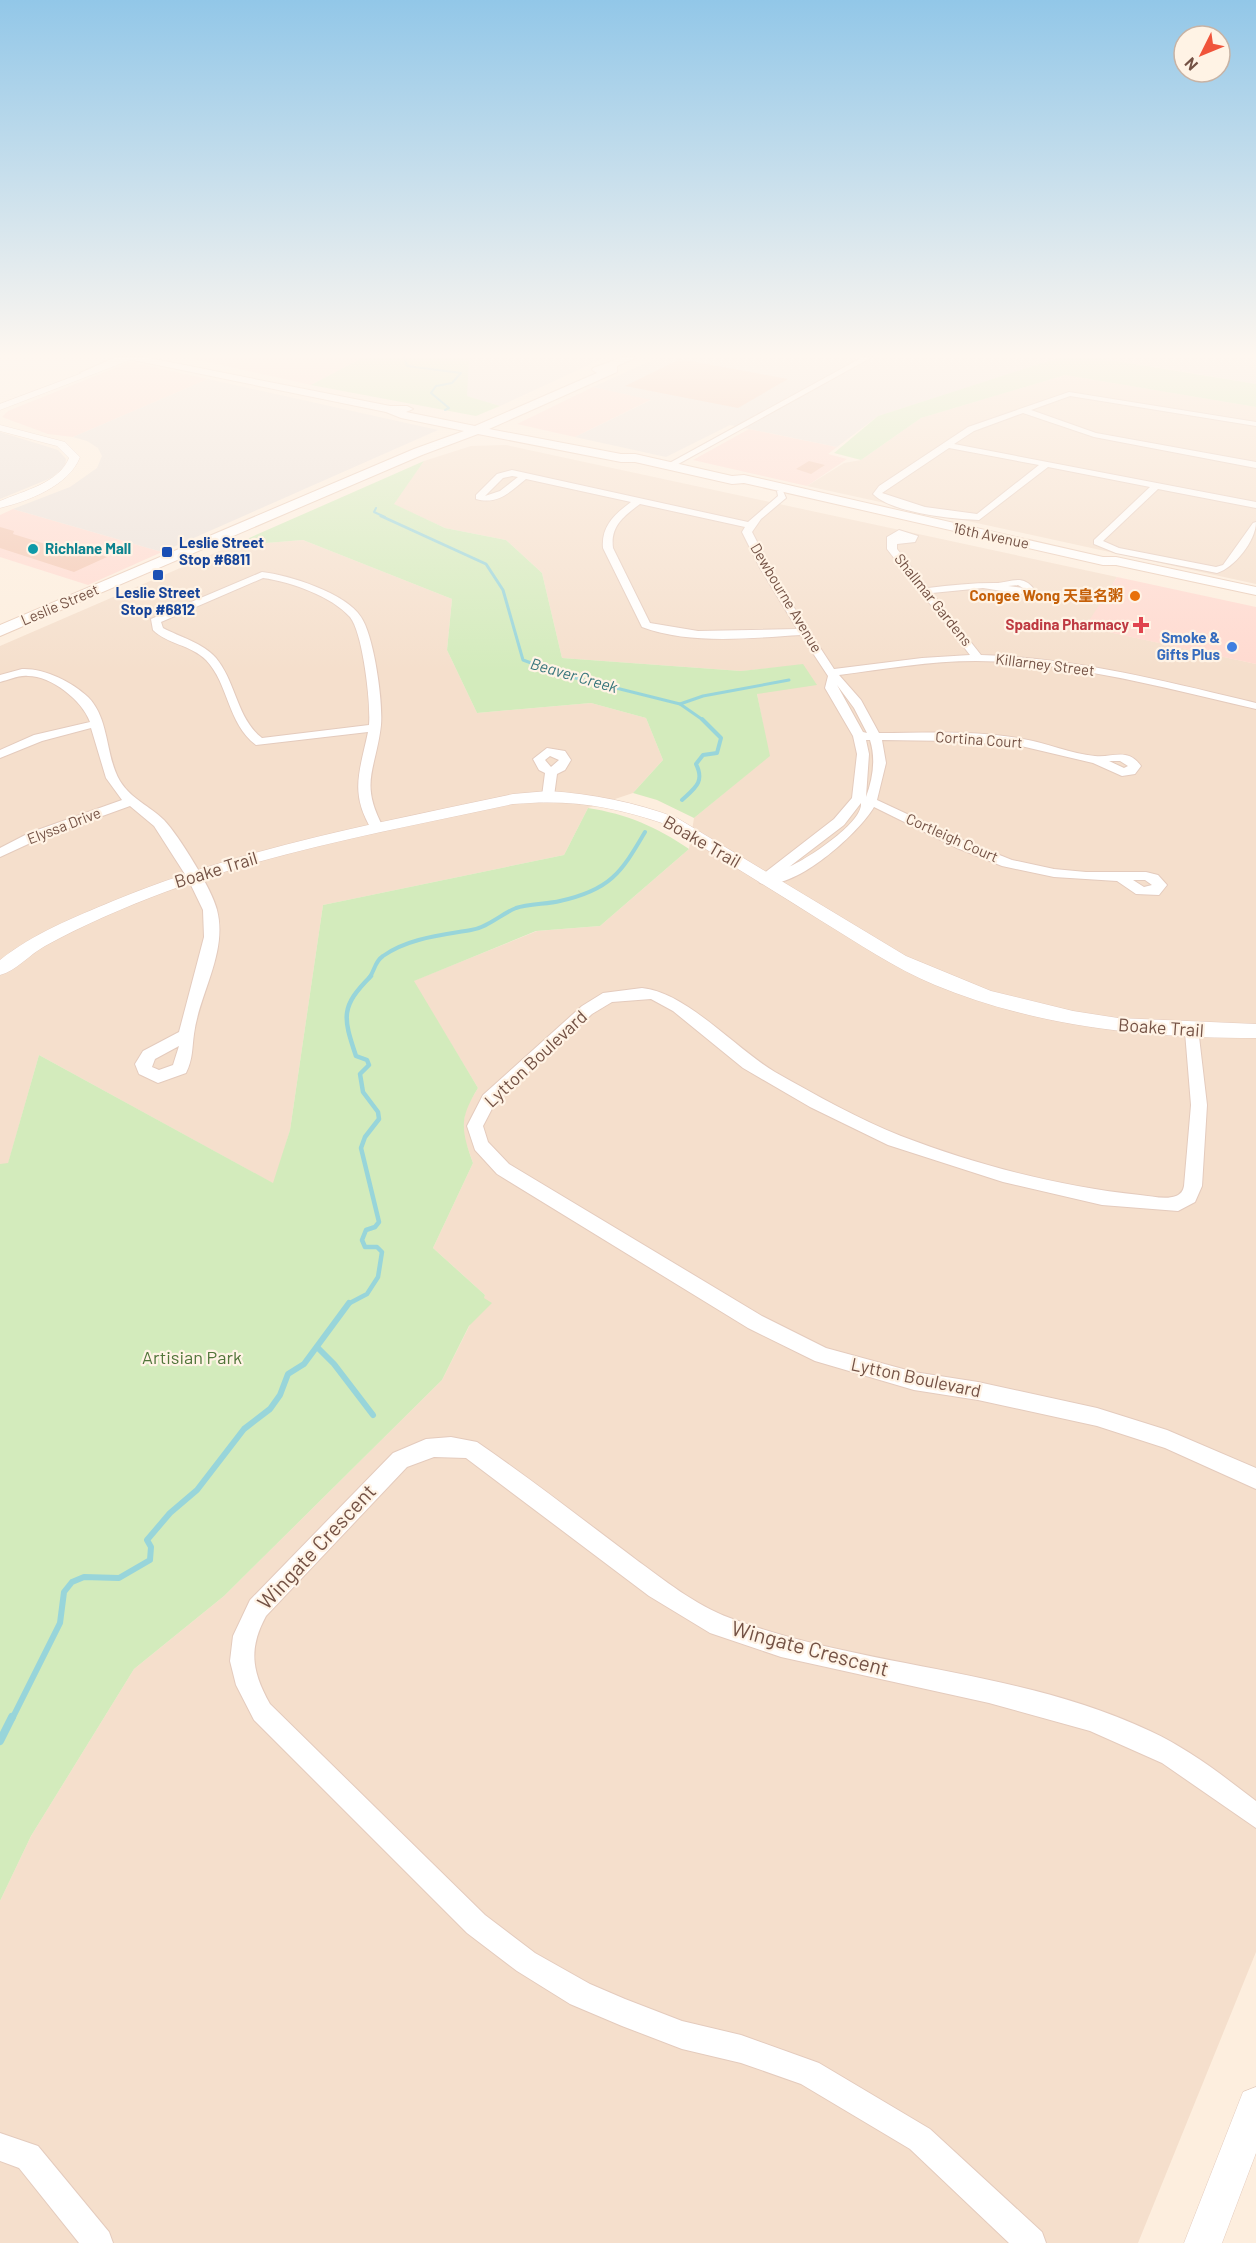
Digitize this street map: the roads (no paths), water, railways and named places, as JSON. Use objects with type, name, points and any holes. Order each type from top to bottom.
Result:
[{"type":"main road","name":"Leslie Street","points":[[0,631],[395,462]]},
{"type":"main road","name":"16th Avenue","points":[[650,462],[732,480],[736,484],[784,491],[828,504],[845,504],[1103,561],[1116,561],[1256,591]]},
{"type":"main road","name":"16th Avenue","points":[[1103,561],[1113,566],[1256,599]]},
{"type":"street","points":[[0,505],[61,476],[74,462]]},
{"type":"street","points":[[668,466],[676,462]]},
{"type":"street","points":[[922,462],[882,488],[877,494],[893,501],[957,516],[979,517],[1046,464]]},
{"type":"street","points":[[1034,462],[1256,506]]},
{"type":"street","points":[[1238,462],[1256,465]]},
{"type":"street","points":[[524,476],[638,501],[752,522]]},
{"type":"street","points":[[1156,486],[1097,542],[1116,550],[1217,570],[1226,567],[1256,525]]},
{"type":"street","name":"Dewbourne Avenue","points":[[765,880],[788,875],[826,852],[858,824],[864,800],[879,776],[879,750],[866,736],[864,715],[845,687],[832,675],[804,632],[747,532],[752,522],[780,499],[784,491]]},
{"type":"street","points":[[638,501],[613,522],[606,538],[608,548],[646,625],[663,630],[743,636],[804,632]]},
{"type":"street","name":"Shallmar Gardens","points":[[893,542],[892,549],[896,556],[928,591],[978,658]]},
{"type":"street","points":[[374,728],[260,742],[249,733],[221,673],[209,658],[158,630],[155,621],[262,575],[326,597],[342,605],[357,618],[375,689],[376,714],[374,728],[362,782],[362,794],[377,827]]},
{"type":"street","points":[[928,591],[999,586]]},
{"type":"street","name":"Killarney Street","points":[[832,675],[920,660],[978,658],[1051,662],[1256,706]]},
{"type":"street","points":[[0,679],[25,671],[37,672],[79,695],[92,711],[108,770],[116,785],[130,802],[166,831],[210,908],[212,922],[210,940],[186,1035]]},
{"type":"street","points":[[0,754],[38,738],[94,724]]},
{"type":"street","name":"Cortina Court","points":[[866,736],[1013,741],[1096,760]]},
{"type":"street","points":[[548,796],[551,772]]},
{"type":"street","name":"Boake Trail","points":[[0,969],[27,948],[64,928],[130,899],[193,878],[297,846],[377,827],[513,799],[548,796],[594,799],[654,814],[685,829],[889,955],[928,976],[964,990],[1062,1018],[1193,1032],[1256,1031]]},
{"type":"street","name":"Cortleigh Court","points":[[864,800],[980,853],[1019,865],[1046,872],[1120,877]]},
{"type":"street","name":"Elyssa Drive","points":[[0,853],[34,836],[130,802]]},
{"type":"street","name":"Lytton Boulevard","points":[[1193,1032],[1199,1105],[1193,1186],[1189,1197],[1178,1204],[1102,1198],[1003,1175],[894,1140],[816,1103],[749,1064],[678,1007],[665,999],[648,994],[630,993],[598,1002],[489,1099],[475,1126],[481,1145],[503,1169],[755,1322],[822,1355],[914,1381],[978,1391],[1097,1417],[1167,1439],[1221,1461],[1256,1479]]},
{"type":"street","name":"Wingate Crescent","points":[[1031,2243],[920,2139],[808,2073],[741,2049],[682,2035],[622,2012],[580,1994],[526,1962],[501,1943],[468,1916],[262,1712],[245,1685],[241,1660],[247,1627],[266,1600],[400,1460],[415,1452],[444,1444],[470,1449],[676,1601],[730,1630],[821,1655],[1037,1703],[1096,1721],[1140,1738],[1180,1759],[1256,1816]]},
{"type":"street","points":[[1203,2243],[1256,2105]]},
{"type":"street","points":[[0,2147],[28,2156],[98,2243]]},
{"type":"waterway","name":"Beaver Creek","points":[[376,508],[374,512],[385,517]]},
{"type":"waterway","name":"Beaver Creek","points":[[381,516],[486,564],[503,590],[523,660],[564,675],[680,704]]},
{"type":"waterway","points":[[680,704],[703,696],[789,680]]},
{"type":"waterway","name":"Beaver Creek","points":[[680,704],[703,720]]},
{"type":"waterway","name":"Beaver Creek","points":[[682,800],[695,788],[699,780],[699,770],[696,764],[703,755],[717,753],[721,738],[703,720]]},
{"type":"waterway","name":"Beaver Creek","points":[[369,978],[380,958],[403,945],[426,938],[477,929],[516,908],[577,897],[603,885],[629,859],[645,832]]},
{"type":"waterway","name":"Beaver Creek","points":[[348,1304],[367,1294],[378,1277],[382,1252],[377,1247],[365,1247],[362,1240],[366,1230],[375,1227],[379,1222],[361,1148],[365,1137],[379,1119],[378,1112],[363,1092],[360,1074],[369,1065],[367,1060],[356,1056],[347,1022],[349,1005],[371,976]]},
{"type":"waterway","points":[[12,1719],[60,1623],[64,1592],[72,1582],[84,1577],[119,1578],[150,1560],[151,1547],[147,1540],[170,1513],[197,1490],[244,1429],[270,1409],[280,1395],[288,1374],[304,1364],[348,1304]]},
{"type":"waterway","points":[[317,1347],[334,1364],[373,1415]]},
{"type":"waterway","points":[[0,1741],[12,1717]]},
{"type":"place","name":"Richlane Mall","points":[[33,549]]},
{"type":"place","name":"Leslie Street Stop #6811","points":[[167,552]]},
{"type":"place","name":"Leslie Street Stop #6812","points":[[158,575]]},
{"type":"place","name":"Congee Wong 天皇名粥","points":[[1135,596]]},
{"type":"place","name":"Spadina Pharmacy","points":[[1141,625]]},
{"type":"place","name":"Smoke & Gifts Plus","points":[[1232,647]]},
{"type":"park label","name":"Artisian Park","points":[[192,1358]]}]
